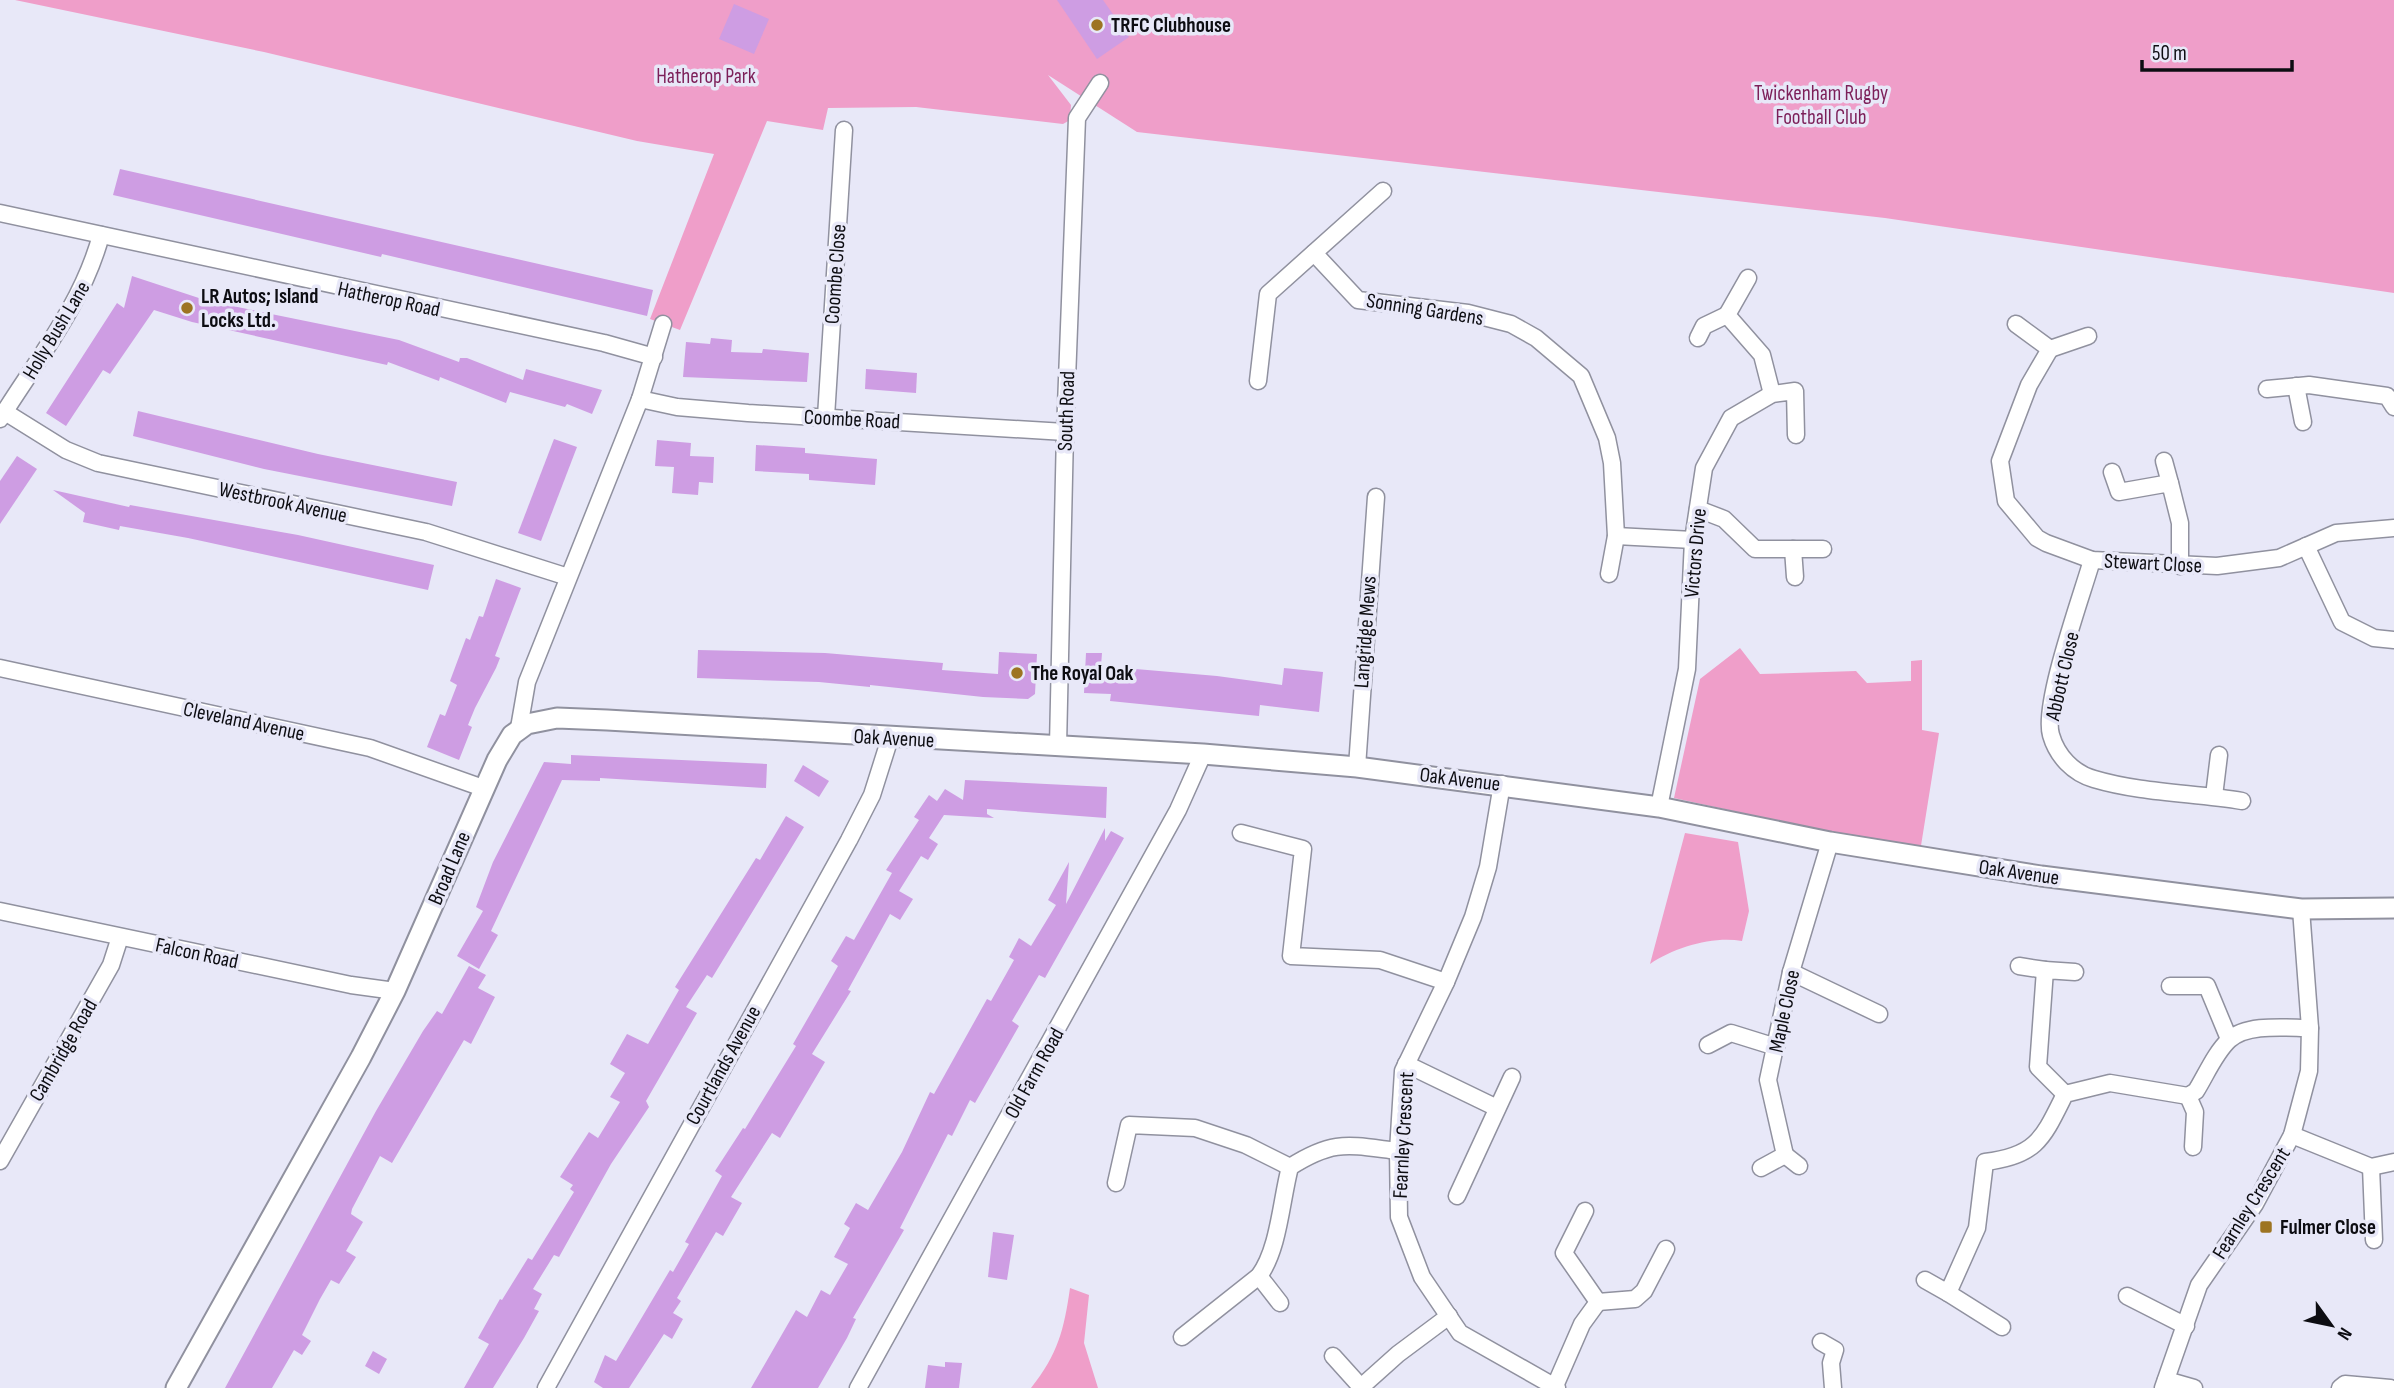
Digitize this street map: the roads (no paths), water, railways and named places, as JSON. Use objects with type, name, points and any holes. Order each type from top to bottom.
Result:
[{"type":"street","name":"South Road","points":[[1058,746],[1065,432],[1077,118],[1100,83]]},
{"type":"street","name":"Coombe Close","points":[[827,417],[845,130]]},
{"type":"street","points":[[1258,381],[1268,294],[1383,191]]},
{"type":"street","name":"Hatherop Road","points":[[0,213],[604,343],[654,357]]},
{"type":"street","name":"Holly Bush Lane","points":[[2,416],[81,291],[94,263],[101,235]]},
{"type":"street","name":"Sonning Gardens","points":[[1314,253],[1358,300],[1468,313],[1511,324],[1536,338],[1581,376],[1608,438],[1612,463],[1616,536],[1609,574]]},
{"type":"street","points":[[1698,338],[1704,326],[1727,315],[1748,278]]},
{"type":"street","points":[[1727,315],[1762,355],[1772,394],[1795,391],[1796,435]]},
{"type":"street","name":"Broad Lane","points":[[176,1388],[361,1057],[395,991],[483,788],[497,760],[519,728],[527,682],[640,399],[663,324]]},
{"type":"street","points":[[2016,324],[2050,349],[2088,336]]},
{"type":"street","name":"Stewart Close","points":[[2050,349],[2029,385],[2000,461],[2006,501],[2037,538],[2092,559],[2217,566],[2279,558],[2336,533],[2394,528]]},
{"type":"street","points":[[2267,389],[2309,385],[2387,396],[2394,407]]},
{"type":"street","points":[[2296,386],[2302,422]]},
{"type":"street","name":"Victors Drive","points":[[1659,807],[1687,669],[1693,540],[1704,468],[1731,418],[1772,394]]},
{"type":"street","name":"Coombe Road","points":[[640,399],[677,407],[1065,432]]},
{"type":"street","name":"Westbrook Avenue","points":[[2,416],[66,450],[99,463],[439,535],[568,577]]},
{"type":"street","points":[[2164,461],[2180,523],[2180,566]]},
{"type":"street","points":[[2112,472],[2119,492],[2170,483]]},
{"type":"street","name":"Langridge Mews","points":[[1357,767],[1376,497]]},
{"type":"street","points":[[1698,509],[1724,519],[1755,549],[1823,549]]},
{"type":"street","points":[[1616,536],[1693,540]]},
{"type":"street","points":[[2306,546],[2342,622],[2374,638],[2394,640]]},
{"type":"street","points":[[1793,549],[1795,577]]},
{"type":"street","name":"Abbott Close","points":[[2092,559],[2051,709],[2050,735],[2056,747],[2073,769],[2096,780],[2242,801]]},
{"type":"street","name":"Cleveland Avenue","points":[[0,668],[370,748],[483,788]]},
{"type":"street","name":"Oak Avenue","points":[[519,728],[557,718],[1203,754],[1357,767],[1502,784],[1659,807],[1830,842],[2041,876],[2301,909],[2394,908]]},
{"type":"street","name":"Courtlands Avenue","points":[[546,1388],[849,840],[872,795],[890,738]]},
{"type":"street","name":"Old Farm Road","points":[[858,1388],[1178,810],[1203,754]]},
{"type":"street","points":[[2214,796],[2219,755]]},
{"type":"street","name":"Fearnley Crescent","points":[[1502,784],[1488,867],[1472,917],[1446,982],[1403,1071],[1398,1151],[1399,1217],[1422,1277],[1460,1333],[1556,1387]]},
{"type":"street","points":[[1241,833],[1303,849],[1292,956],[1380,960],[1446,982]]},
{"type":"street","name":"Maple Close","points":[[1785,1155],[1768,1080],[1791,972],[1830,842]]},
{"type":"street","name":"Fearnley Crescent","points":[[2164,1384],[2199,1285],[2255,1204],[2292,1135],[2309,1071],[2309,1028],[2301,909]]},
{"type":"street","name":"Falcon Road","points":[[0,911],[351,985],[395,991]]},
{"type":"street","name":"Cambridge Road","points":[[0,1161],[111,965],[120,937]]},
{"type":"street","points":[[2019,966],[2075,972]]},
{"type":"street","points":[[2045,970],[2038,1067],[2065,1094]]},
{"type":"street","points":[[1791,972],[1879,1014]]},
{"type":"street","points":[[2170,986],[2207,986],[2229,1039]]},
{"type":"street","points":[[2065,1094],[2110,1083],[2189,1096],[2196,1091],[2229,1039],[2241,1033],[2270,1028],[2309,1028]]},
{"type":"street","points":[[1708,1045],[1731,1033],[1776,1047]]},
{"type":"street","points":[[1406,1064],[1496,1108]]},
{"type":"street","points":[[1457,1196],[1512,1077]]},
{"type":"street","points":[[1948,1293],[1977,1228],[1985,1162],[2013,1159],[2026,1152],[2048,1129],[2065,1094]]},
{"type":"street","points":[[2189,1096],[2195,1112],[2193,1147]]},
{"type":"street","points":[[1115,1183],[1129,1125],[1195,1128],[1247,1145],[1290,1167]]},
{"type":"street","points":[[2292,1135],[2371,1167],[2394,1162]]},
{"type":"street","points":[[1182,1337],[1259,1276],[1271,1257],[1290,1167],[1317,1150],[1343,1144],[1398,1151]]},
{"type":"street","points":[[1760,1168],[1785,1155],[1799,1166]]},
{"type":"street","points":[[2371,1167],[2374,1240]]},
{"type":"street","points":[[1585,1211],[1564,1253],[1598,1302]]},
{"type":"street","points":[[1556,1387],[1582,1324],[1598,1302],[1635,1299],[1644,1291],[1667,1249]]},
{"type":"street","points":[[1259,1276],[1280,1303]]},
{"type":"street","points":[[1925,1280],[2002,1327]]},
{"type":"street","points":[[2127,1296],[2186,1326]]},
{"type":"street","points":[[1333,1356],[1361,1387],[1449,1316]]},
{"type":"street","points":[[1821,1342],[1835,1350],[1831,1363],[1833,1388]]},
{"type":"street","points":[[2164,1384],[2194,1388]]},
{"type":"street","points":[[2340,1388],[2345,1384],[2390,1388]]},
{"type":"place","name":"TRFC Clubhouse","points":[[1097,25]]},
{"type":"place","name":"LR Autos; Island Locks Ltd.","points":[[187,308]]},
{"type":"place","name":"The Royal Oak","points":[[1017,673]]},
{"type":"place","name":"Fulmer Close","points":[[2266,1227]]},
{"type":"park label","name":"Hatherop Park","points":[[706,76]]},
{"type":"park label","name":"Twickenham Rugby Football Club","points":[[1821,105]]}]
